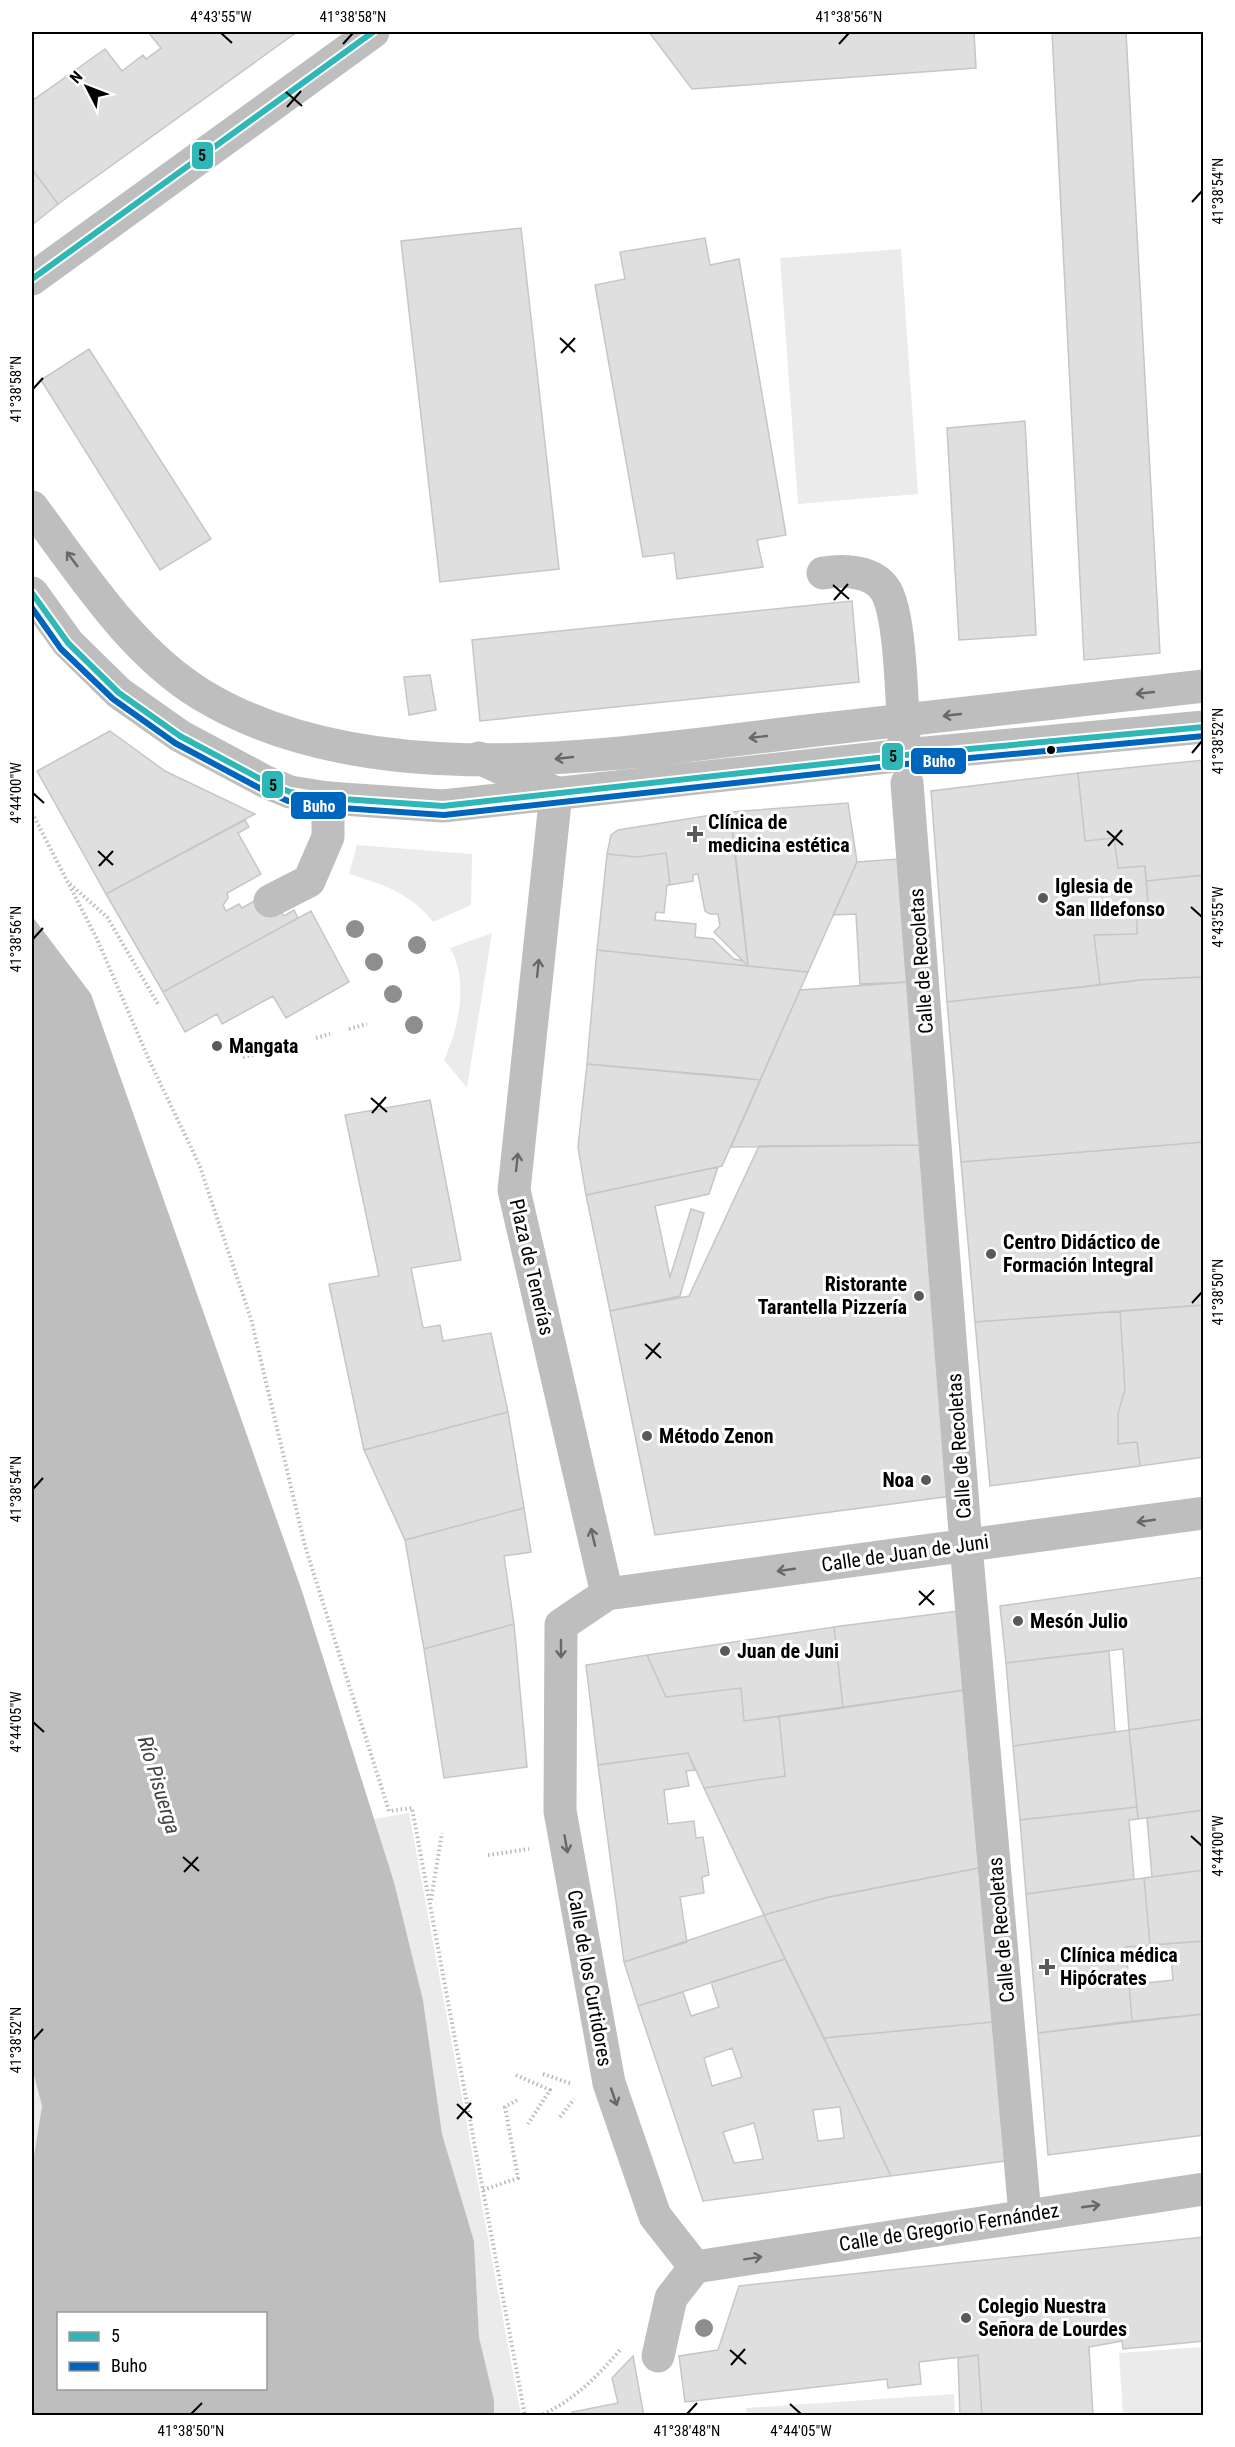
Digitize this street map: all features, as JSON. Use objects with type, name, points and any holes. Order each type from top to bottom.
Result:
[{"type":"street","points":[[32,279],[373,32]]},
{"type":"street","points":[[32,507],[107,606],[134,636],[179,679],[215,703],[286,732],[336,747],[397,755],[552,759],[1203,686]]},
{"type":"street","name":"Calle de Recoletas","points":[[823,573],[838,571],[860,574],[876,582],[886,591],[894,626],[966,1545],[1025,2216]]},
{"type":"street","points":[[32,593],[69,643],[118,693],[180,736],[266,782],[290,792],[328,798],[443,806],[556,793],[906,769],[1203,727]]},
{"type":"street","points":[[479,758],[556,793]]},
{"type":"street","name":"Plaza de Tenerías","points":[[556,793],[514,1190],[607,1594]]},
{"type":"street","points":[[270,901],[309,880],[327,837],[328,798]]},
{"type":"street","name":"Calle de Juan de Juni","points":[[607,1594],[1203,1513]]},
{"type":"street","name":"Calle de los Curtidores","points":[[607,1594],[561,1625],[560,1811],[609,2083],[655,2216],[695,2267]]},
{"type":"street","name":"Calle de Gregorio Fernández","points":[[695,2267],[1203,2189]]},
{"type":"street","points":[[658,2356],[670,2298],[695,2267]]},
{"type":"path","points":[[32,813],[97,939],[150,1062],[199,1164],[251,1319],[308,1557],[389,1810],[412,1808],[525,2415]]},
{"type":"path","points":[[68,882],[107,918],[158,1004]]},
{"type":"path","points":[[349,1029],[367,1024]]},
{"type":"path","points":[[316,1038],[330,1034]]},
{"type":"path","points":[[278,1048],[295,1043]]},
{"type":"path","points":[[243,1058],[257,1054]]},
{"type":"path","points":[[430,1905],[442,1833]]},
{"type":"path","points":[[488,1855],[532,1848]]},
{"type":"path","points":[[543,2074],[583,2088]]},
{"type":"path","points":[[516,2075],[550,2090],[528,2124]]},
{"type":"path","points":[[560,2117],[577,2095]]},
{"type":"path","points":[[482,2190],[518,2178],[505,2107],[519,2099]]},
{"type":"path","points":[[539,2415],[560,2407],[602,2371],[621,2348]]},
{"type":"shaded area","points":[[901,249],[918,494],[798,504],[780,258]]},
{"type":"shaded area","points":[[357,845],[472,854],[471,905],[433,922],[415,904],[395,891],[349,874]]},
{"type":"shaded area","points":[[492,933],[467,1088],[444,1060],[454,1033],[460,1004],[459,974],[450,948]]},
{"type":"shaded area","points":[[409,1813],[521,2415],[494,2415],[494,2400],[479,2337],[474,2241],[442,2134],[423,2000],[394,1882],[374,1819]]},
{"type":"shaded area","points":[[32,2068],[42,2106],[32,2168]]},
{"type":"shaded area","points":[[1203,2347],[1203,2415],[1123,2415],[1119,2353]]},
{"type":"shaded area","points":[[954,2394],[955,2415],[747,2415],[746,2408]]},
{"type":"water","name":"Río Pisuerga","points":[[32,916],[91,994],[302,1591],[394,1882],[423,2000],[442,2134],[474,2241],[479,2337],[494,2400],[494,2415],[32,2415],[32,2168],[42,2106],[32,2068]]},
{"type":"building","points":[[148,32],[297,32],[58,204],[32,169],[32,101],[105,49],[122,71],[143,55],[146,59],[161,48]]},
{"type":"building","points":[[649,32],[974,32],[976,68],[692,89]]},
{"type":"building","points":[[1052,32],[1126,32],[1160,653],[1084,660]]},
{"type":"building","points":[[32,169],[58,204],[32,225]]},
{"type":"building","points":[[521,228],[559,569],[440,582],[401,241]]},
{"type":"building","points":[[705,238],[710,265],[739,259],[786,535],[757,540],[763,567],[677,579],[674,553],[643,557],[595,285],[625,279],[620,252]]},
{"type":"building","points":[[89,349],[211,539],[160,570],[41,380]]},
{"type":"building","points":[[1025,421],[1036,635],[959,640],[947,428]]},
{"type":"building","points":[[852,601],[859,682],[480,721],[472,640]]},
{"type":"building","points":[[430,675],[436,710],[409,715],[404,677]]},
{"type":"building","points":[[110,731],[165,771],[255,814],[106,894],[37,771]]},
{"type":"building","points":[[1204,760],[1204,875],[1146,881],[1145,866],[1118,868],[1114,838],[1085,841],[1078,773]]},
{"type":"building","name":"Iglesia de San Ildefonso","points":[[1078,773],[1085,841],[1114,838],[1118,868],[1145,866],[1149,914],[1137,914],[1137,934],[1094,935],[1100,985],[947,1002],[931,791]]},
{"type":"building","points":[[848,803],[857,862],[808,972],[748,966],[730,812]]},
{"type":"building","points":[[730,812],[748,966],[714,932],[720,926],[718,914],[705,911],[698,874],[693,875],[693,881],[670,885],[666,853],[637,857],[607,854],[611,835],[618,830]]},
{"type":"building","points":[[245,820],[249,827],[238,833],[261,874],[227,893],[228,898],[223,905],[226,911],[239,904],[242,908],[266,894],[284,916],[294,910],[298,918],[163,992],[106,894]]},
{"type":"building","points":[[666,853],[670,885],[667,885],[664,913],[656,912],[655,920],[696,924],[695,937],[713,939],[734,959],[743,961],[748,966],[597,950],[607,854],[637,857]]},
{"type":"building","points":[[899,859],[909,982],[860,984],[856,914],[833,915],[857,862]]},
{"type":"building","points":[[1204,875],[1204,977],[1140,980],[1100,985],[1094,935],[1137,934],[1137,914],[1149,914],[1146,881]]},
{"type":"building","points":[[311,911],[349,982],[286,1018],[273,996],[222,1024],[217,1014],[185,1032],[163,992]]},
{"type":"building","points":[[597,950],[808,972],[760,1080],[587,1064]]},
{"type":"building","points":[[1204,977],[1204,1142],[961,1162],[947,1002],[1140,980]]},
{"type":"building","points":[[909,982],[921,1145],[731,1147],[800,990]]},
{"type":"building","points":[[587,1064],[760,1080],[722,1166],[586,1195],[578,1147]]},
{"type":"building","points":[[430,1100],[461,1260],[411,1268],[423,1328],[440,1325],[443,1341],[491,1333],[508,1412],[364,1450],[329,1284],[379,1276],[345,1115]]},
{"type":"building","points":[[1204,1142],[1204,1305],[975,1322],[961,1162]]},
{"type":"building","points":[[921,1145],[952,1496],[655,1535],[610,1311],[689,1296],[759,1146]]},
{"type":"building","points":[[718,1167],[709,1194],[655,1206],[670,1277],[691,1209],[704,1213],[680,1296],[610,1311],[586,1195]]},
{"type":"building","points":[[1204,1305],[1204,1457],[1140,1466],[1137,1442],[1118,1444],[1118,1414],[1125,1389],[1120,1311]]},
{"type":"building","points":[[1120,1311],[1125,1389],[1118,1414],[1118,1444],[1137,1442],[1140,1466],[990,1486],[975,1322]]},
{"type":"building","points":[[508,1412],[524,1508],[405,1540],[364,1450]]},
{"type":"building","points":[[524,1508],[531,1552],[504,1556],[514,1624],[424,1649],[405,1540]]},
{"type":"building","points":[[1204,1577],[1204,1719],[1129,1730],[1123,1649],[1006,1663],[1000,1606]]},
{"type":"building","points":[[958,1611],[964,1690],[843,1708],[834,1627]]},
{"type":"building","points":[[514,1624],[527,1767],[444,1778],[424,1649]]},
{"type":"building","points":[[834,1627],[843,1708],[744,1721],[741,1688],[666,1697],[647,1655]]},
{"type":"building","points":[[1109,1651],[1115,1732],[1013,1746],[1006,1663]]},
{"type":"building","points":[[647,1655],[666,1697],[741,1688],[744,1721],[779,1716],[785,1776],[704,1788],[688,1753],[598,1765],[586,1665]]},
{"type":"building","points":[[964,1690],[979,1868],[828,1897],[764,1915],[704,1788],[785,1776],[779,1716]]},
{"type":"building","points":[[1204,1719],[1204,1810],[1138,1819],[1129,1730]]},
{"type":"building","points":[[1129,1730],[1137,1807],[1020,1820],[1013,1746]]},
{"type":"building","points":[[688,1753],[695,1770],[686,1771],[689,1786],[664,1790],[668,1824],[694,1821],[696,1838],[703,1837],[709,1875],[702,1877],[704,1893],[680,1897],[687,1942],[624,1962],[598,1765]]},
{"type":"building","points":[[1137,1807],[1138,1819],[1129,1820],[1134,1879],[1026,1894],[1020,1820]]},
{"type":"building","points":[[1204,1810],[1204,1870],[1152,1877],[1147,1818]]},
{"type":"building","points":[[979,1868],[993,2022],[824,2038],[764,1915],[825,1898]]},
{"type":"building","points":[[1204,1870],[1204,1941],[1150,1945],[1144,1878]]},
{"type":"building","points":[[1144,1878],[1150,1945],[1126,1947],[1132,2021],[1038,2033],[1026,1894]]},
{"type":"building","points":[[764,1915],[785,1959],[638,2006],[624,1962]]},
{"type":"building","points":[[1204,1941],[1204,2014],[1132,2021],[1129,1985],[1173,1980],[1171,1956],[1127,1959],[1126,1947]]},
{"type":"building","points":[[785,1959],[891,2176],[703,2201],[638,2006],[683,1992],[691,2016],[719,2007],[711,1982]],"holes":[[[732,2048],[742,2077],[712,2086],[704,2058]],[[840,2107],[844,2138],[818,2141],[813,2110]],[[754,2123],[763,2159],[734,2163],[723,2132]]]},
{"type":"building","points":[[1204,2014],[1204,2135],[1048,2155],[1038,2033]]},
{"type":"building","points":[[993,2022],[1005,2161],[891,2176],[824,2038]]},
{"type":"building","name":"Colegio Nuestra Señora de Lourdes","points":[[1204,2237],[1204,2341],[1123,2349],[1122,2341],[1089,2347],[1093,2416],[982,2416],[978,2355],[919,2362],[921,2384],[888,2388],[887,2379],[685,2402],[679,2356],[718,2350],[739,2286]]},
{"type":"building","points":[[978,2355],[982,2416],[960,2416],[958,2358]]},
{"type":"building","points":[[633,2356],[644,2416],[573,2416],[572,2412],[618,2403],[612,2378]]},
{"type":"transit line","name":"5","points":[[32,279],[373,32]]},
{"type":"transit line","name":"5","points":[[32,593],[68,643],[119,693],[180,736],[266,782],[290,792],[328,798],[443,806],[905,755],[1204,727]]},
{"type":"transit line","name":"Buho","points":[[32,608],[61,649],[113,699],[175,743],[288,801],[327,807],[444,815],[906,764],[1204,736]]},
{"type":"place","name":"Clínica de medicina estética","points":[[695,834]]},
{"type":"place","name":"Iglesia de San Ildefonso","points":[[1043,898]]},
{"type":"place","name":"Mangata","points":[[217,1046]]},
{"type":"place","name":"Centro Didáctico de Formación Integral","points":[[991,1254]]},
{"type":"place","name":"Ristorante Tarantella Pizzería","points":[[919,1296]]},
{"type":"place","name":"Método Zenon","points":[[647,1436]]},
{"type":"place","name":"Noa","points":[[926,1480]]},
{"type":"place","name":"Mesón Julio","points":[[1018,1621]]},
{"type":"place","name":"Juan de Juni","points":[[725,1651]]},
{"type":"place","name":"Clínica médica Hipócrates","points":[[1047,1967]]},
{"type":"place","name":"Colegio Nuestra Señora de Lourdes","points":[[966,2318]]}]
